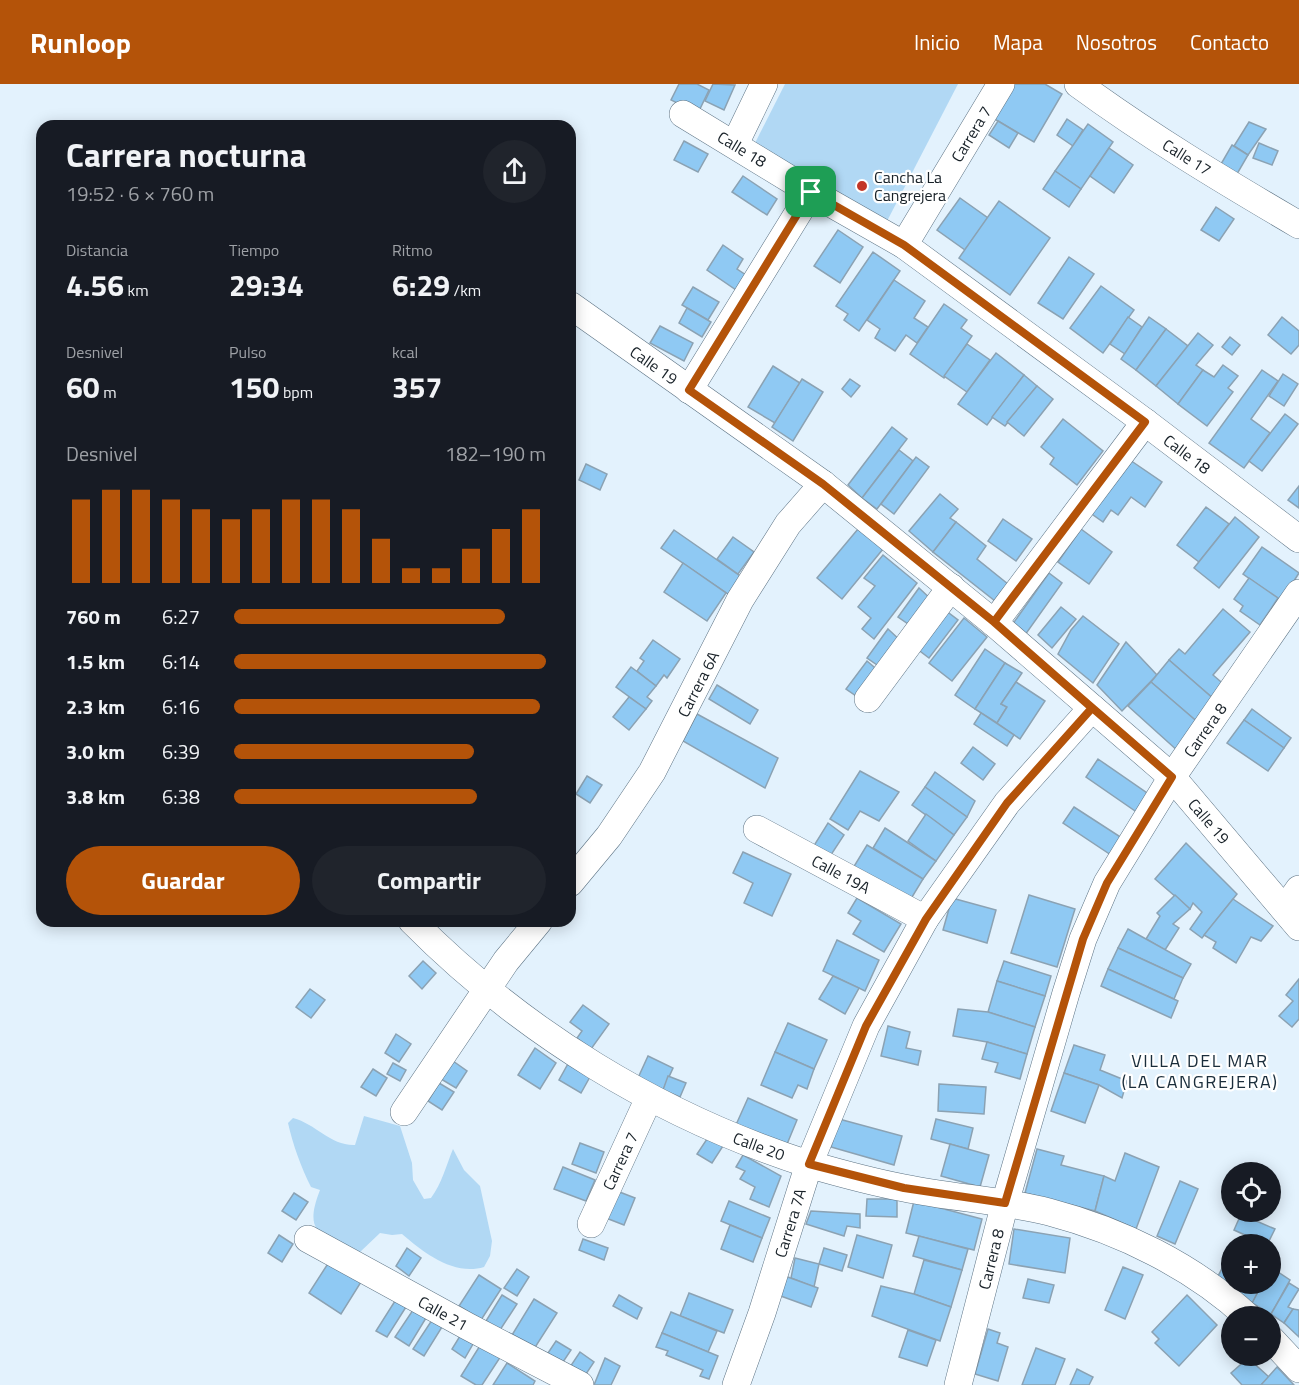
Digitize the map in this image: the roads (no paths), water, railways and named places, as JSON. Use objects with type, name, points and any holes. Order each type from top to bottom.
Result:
[{"type":"street","points":[[735,144],[764,84]]},
{"type":"street","name":"Carrera 7","points":[[904,245],[1001,84]]},
{"type":"street","name":"Calle 17","points":[[1078,84],[1227,183],[1299,225]]},
{"type":"street","name":"Calle 18","points":[[683,114],[811,192],[904,245],[1145,422],[1299,539]]},
{"type":"street","points":[[689,390],[811,192]]},
{"type":"street","name":"Calle 19","points":[[576,309],[823,484],[994,622],[1172,777],[1294,908]]},
{"type":"street","points":[[994,622],[1145,422]]},
{"type":"street","name":"Carrera 6A","points":[[576,876],[609,836],[652,772],[740,600],[788,524],[823,484]]},
{"type":"street","points":[[868,699],[951,587]]},
{"type":"street","name":"Carrera 8","points":[[958,1385],[1005,1203],[1083,939],[1107,883],[1172,777],[1299,593]]},
{"type":"street","name":"Carrera 7A","points":[[735,1385],[762,1313],[809,1164],[866,1026],[926,919],[1007,803],[1092,708]]},
{"type":"street","name":"Calle 19A","points":[[757,829],[926,919]]},
{"type":"street","name":"Calle 20","points":[[419,927],[488,991],[566,1048],[649,1098],[726,1133],[809,1164],[904,1188],[1005,1203],[1080,1221],[1131,1241],[1170,1261],[1234,1306]]},
{"type":"street","points":[[404,1112],[488,991],[506,961],[534,927]]},
{"type":"street","name":"Carrera 7","points":[[591,1224],[649,1098]]},
{"type":"street","name":"Calle 21","points":[[308,1239],[580,1385]]},
{"type":"street","points":[[1281,1350],[1299,1369]]},
{"type":"place","name":"Cancha La Cangrejera","points":[[862,186]]},
{"type":"district","name":"VILLA DEL MAR (LA CANGREJERA)","points":[[1200,1071]]}]
